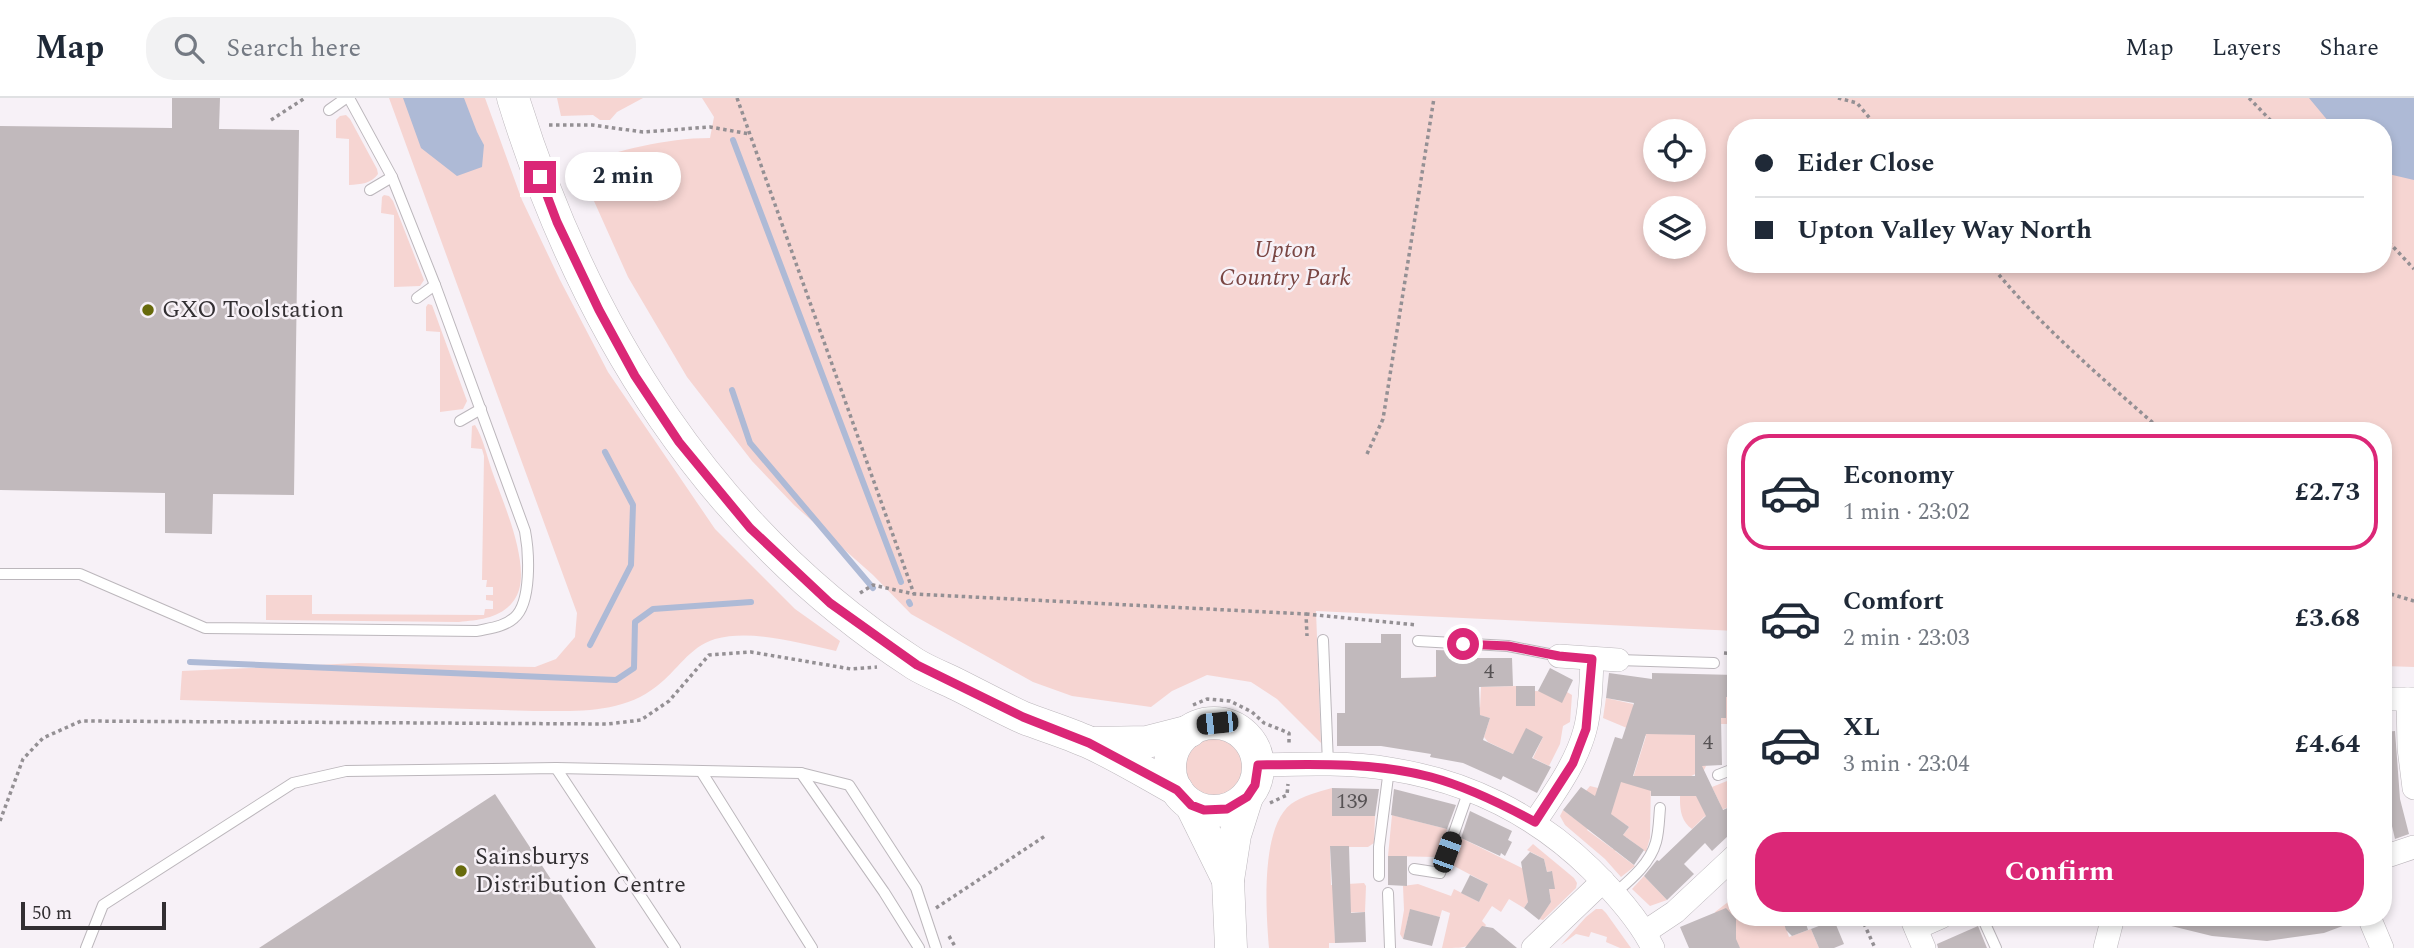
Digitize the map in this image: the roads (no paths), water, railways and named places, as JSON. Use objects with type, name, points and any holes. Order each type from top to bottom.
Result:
[{"type":"street","points":[[513,98],[557,222],[635,376],[679,442],[750,528],[830,603],[917,665],[1023,717],[1089,743],[1204,810],[1216,811],[1257,801]]},
{"type":"street","points":[[1559,656],[1618,660]]},
{"type":"street","points":[[1535,822],[1573,763],[1586,729],[1592,659]]},
{"type":"street","points":[[2392,699],[2411,699],[2409,748],[2414,788]]},
{"type":"street","points":[[1089,743],[1147,742],[1187,720],[1203,725],[1217,723],[1231,727],[1243,734],[1252,744],[1258,765],[1255,785],[1257,801],[1235,835],[1228,880],[1231,948]]},
{"type":"street","points":[[1187,720],[1172,755],[1171,770],[1228,880]]},
{"type":"street","points":[[1258,765],[1328,764],[1389,769],[1431,777],[1498,802],[1535,822],[1571,849],[1608,887],[1649,940],[1727,863]]},
{"type":"street","points":[[2392,854],[2414,847]]},
{"type":"street","points":[[1533,948],[1608,887]]},
{"type":"street","points":[[2105,948],[2111,926]]},
{"type":"street","points":[[2373,926],[2382,948]]},
{"type":"lane","points":[[0,574],[80,574],[205,628],[477,631],[503,625],[516,617],[525,602],[529,550],[526,531],[392,177],[347,98],[329,110]]},
{"type":"lane","points":[[370,190],[392,177]]},
{"type":"lane","points":[[417,298],[435,285]]},
{"type":"lane","points":[[460,421],[481,409]]},
{"type":"lane","points":[[1322,640],[1328,764]]},
{"type":"lane","points":[[1418,641],[1508,646],[1559,656]]},
{"type":"lane","points":[[1618,660],[1714,663]]},
{"type":"lane","points":[[556,768],[675,948]]},
{"type":"lane","points":[[86,948],[103,905],[293,782],[346,771],[556,768],[801,773],[849,785],[916,888],[936,948]]},
{"type":"lane","points":[[1379,876],[1379,847],[1389,769]]},
{"type":"lane","points":[[701,771],[813,948]]},
{"type":"lane","points":[[1718,775],[1727,772]]},
{"type":"lane","points":[[801,773],[884,892],[919,948]]},
{"type":"lane","points":[[1414,869],[1440,873],[1469,790]]},
{"type":"lane","points":[[1608,887],[1634,877],[1649,858],[1656,843],[1660,808]]},
{"type":"lane","points":[[1388,892],[1390,948]]},
{"type":"lane","points":[[1986,926],[1996,948]]},
{"type":"water","points":[[403,98],[464,98],[484,145],[482,167],[457,176],[421,148]]},
{"type":"water","points":[[2309,98],[2414,98],[2414,180],[2392,175],[2392,119],[2326,119]]},
{"type":"waterway","points":[[733,140],[901,582]]},
{"type":"waterway","points":[[732,390],[750,443],[873,588]]},
{"type":"waterway","points":[[590,645],[631,565],[633,505],[605,452]]},
{"type":"waterway","points":[[190,662],[616,680],[634,668],[635,622],[653,609],[751,602]]},
{"type":"place","name":"GXO Toolstation","points":[[148,310]]},
{"type":"place","name":"Sainsburys Distribution Centre","points":[[461,871]]},
{"type":"park label","name":"Upton Country Park","points":[[1285,264]]}]
